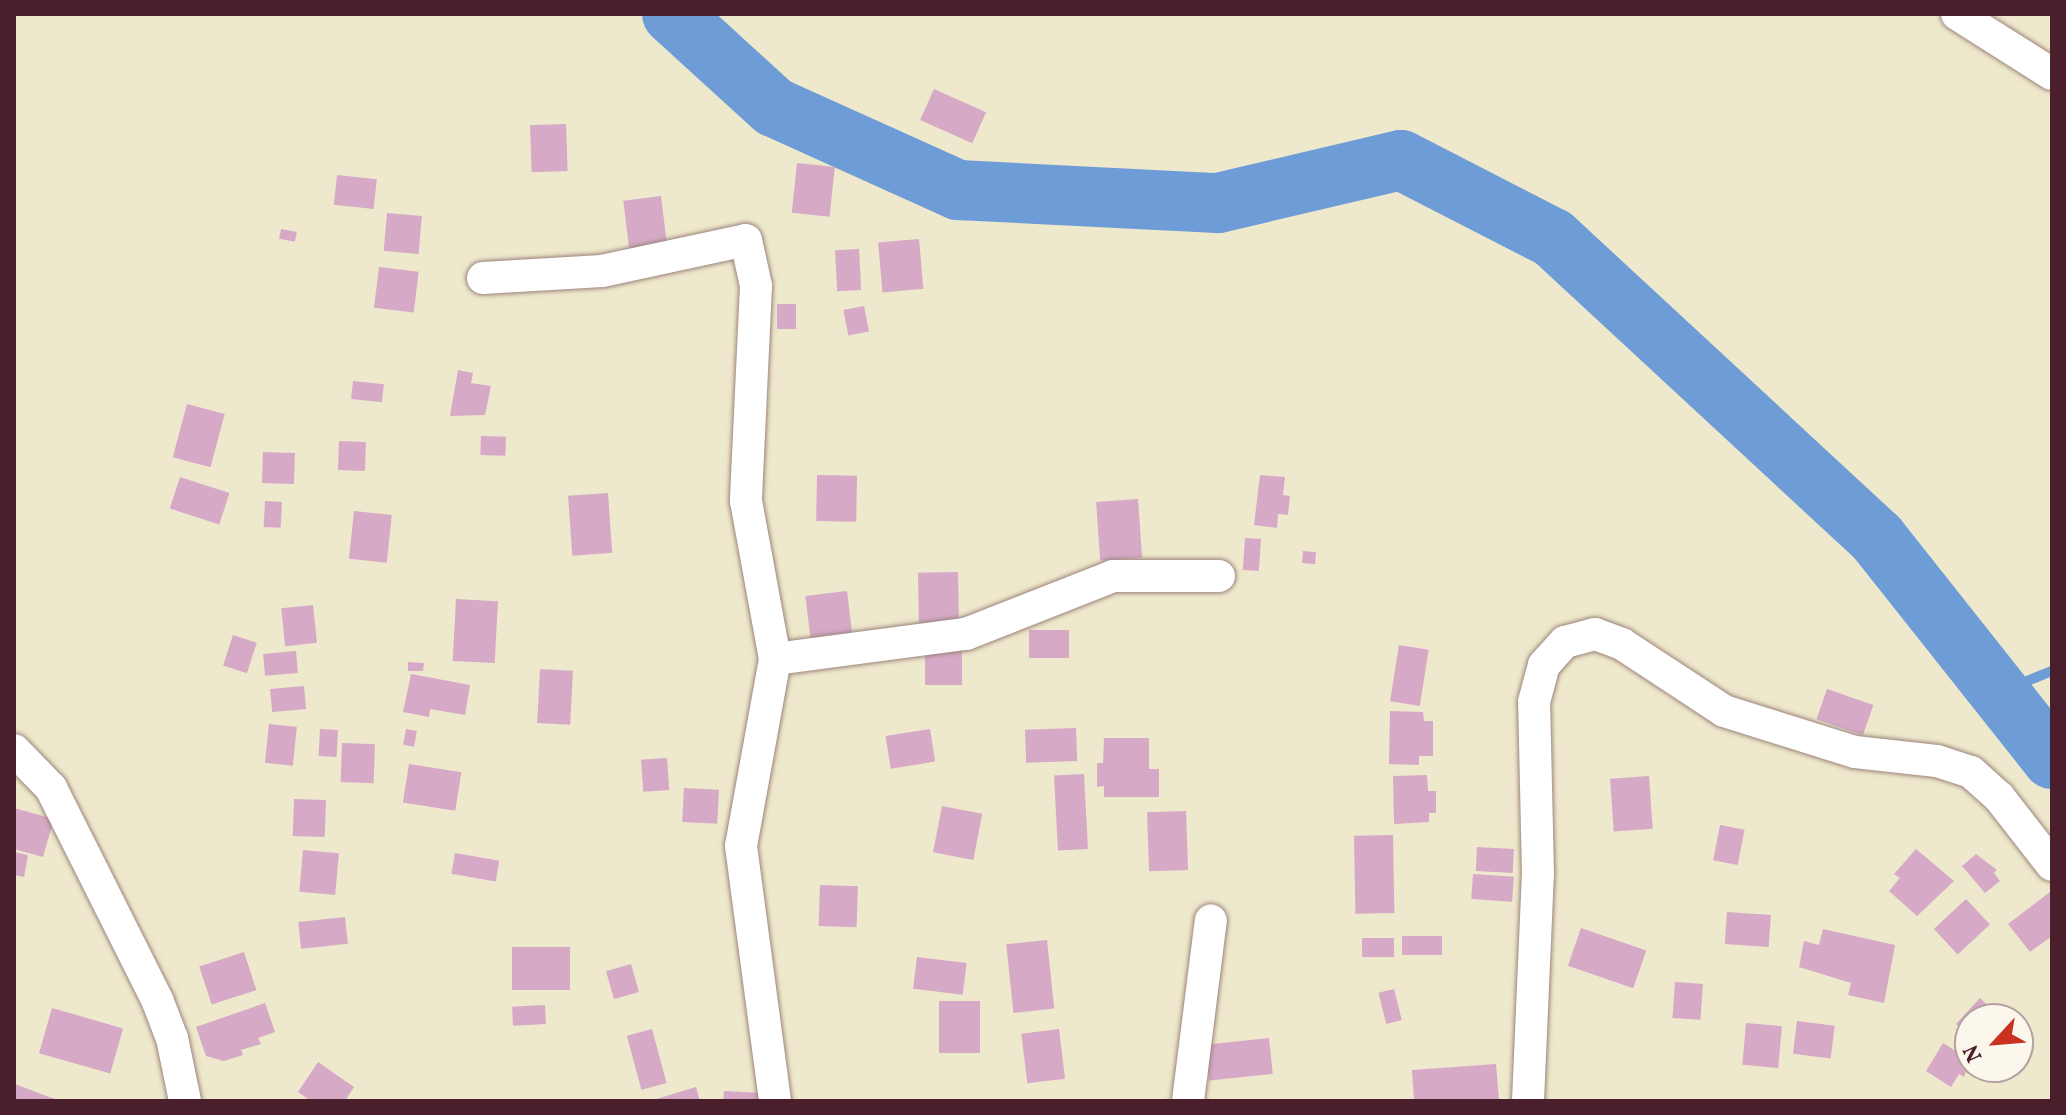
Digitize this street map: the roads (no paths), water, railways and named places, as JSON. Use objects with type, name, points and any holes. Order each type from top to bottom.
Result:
[{"type":"street","points":[[1957,14],[2052,74]]},
{"type":"street","points":[[483,278],[602,271],[746,240],[756,286],[746,501],[775,659],[741,846],[775,1101]]},
{"type":"street","points":[[775,659],[966,634],[1113,576],[1219,576]]},
{"type":"street","points":[[1528,1101],[1538,874],[1534,702],[1544,665],[1565,642],[1595,634],[1622,644],[1724,711],[1855,752],[1937,761],[1971,772],[2016,817],[2052,865]]},
{"type":"street","points":[[14,750],[51,788],[158,1002],[172,1038],[185,1101]]},
{"type":"street","points":[[1188,1101],[1211,920]]},
{"type":"waterway","points":[[672,14],[774,107],[958,190],[1218,203],[1401,160],[1553,238],[1877,538],[2052,759]]},
{"type":"waterway","points":[[2002,691],[2052,671]]}]
